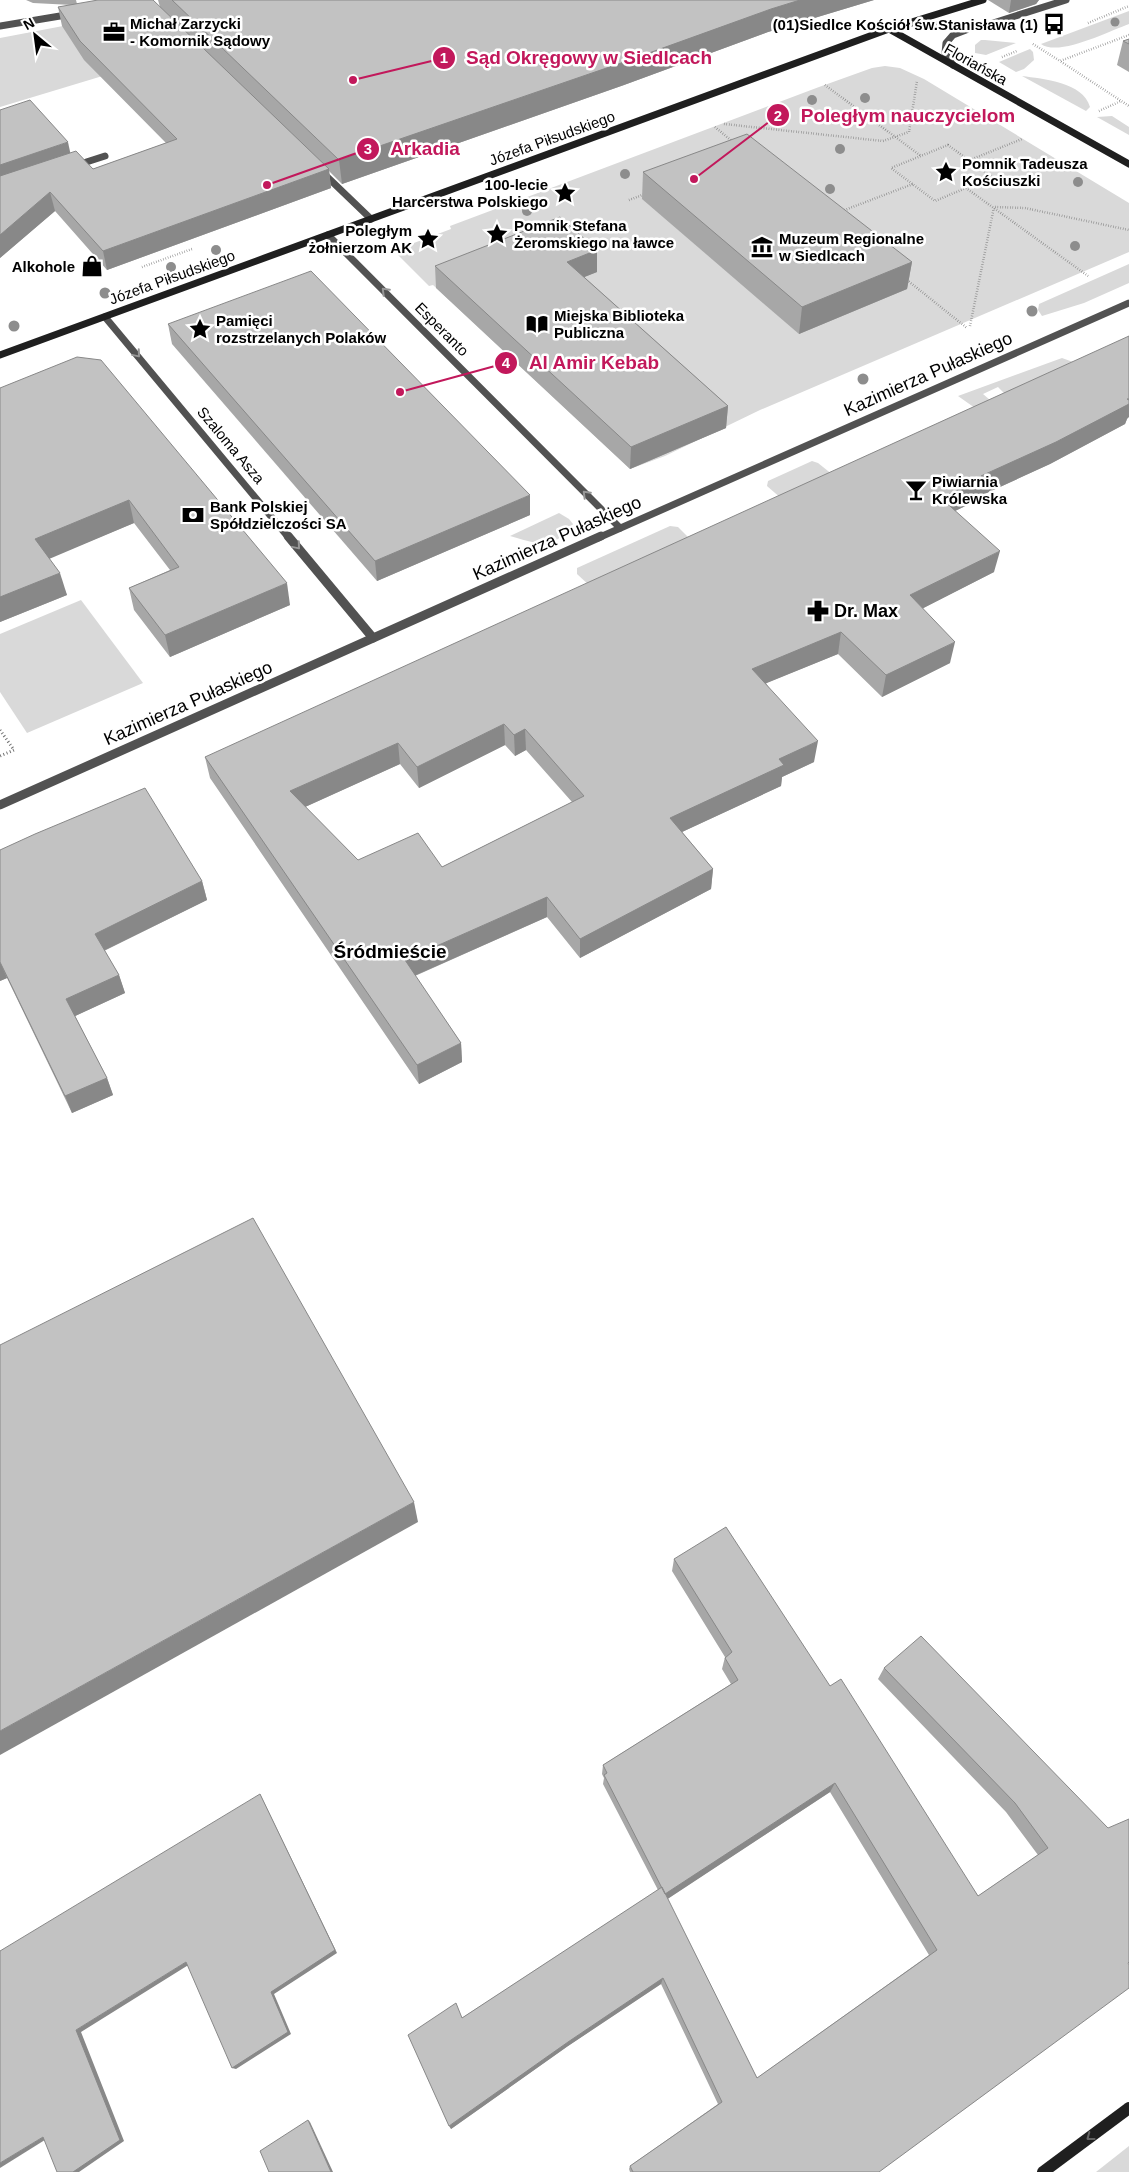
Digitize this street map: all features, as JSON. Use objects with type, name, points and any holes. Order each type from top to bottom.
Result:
[{"type":"main road","name":"Józefa Piłsudskiego","points":[[0,355],[889,29],[983,0]]},
{"type":"main road","name":"Floriańska","points":[[889,29],[1129,164]]},
{"type":"main road","points":[[1043,2172],[1129,2108]]},
{"type":"street","points":[[953,65],[946,58],[944,51],[945,43],[951,36],[1066,0]]},
{"type":"street","points":[[0,26],[78,13]]},
{"type":"street","points":[[909,23],[974,28]]},
{"type":"street","points":[[70,168],[105,156]]},
{"type":"street","points":[[317,167],[371,219]]},
{"type":"street","name":"Esperanto","points":[[328,235],[620,528]]},
{"type":"street","name":"Kazimierza Pułaskiego","points":[[0,805],[620,528],[1129,304]]},
{"type":"street","name":"Szaloma Asza","points":[[105,316],[373,638]]},
{"type":"path","points":[[1060,61],[1129,35]]},
{"type":"path","points":[[1033,44],[1129,106]]},
{"type":"path","points":[[719,123],[883,141],[909,132],[918,78]]},
{"type":"path","points":[[819,80],[922,156]]},
{"type":"path","points":[[1092,114],[1121,101]]},
{"type":"path","points":[[709,122],[739,147]]},
{"type":"path","points":[[970,161],[1023,139]]},
{"type":"path","points":[[948,145],[992,177],[935,200],[891,168],[922,156],[948,145]]},
{"type":"path","points":[[836,214],[913,184]]},
{"type":"path","points":[[965,188],[1088,276]]},
{"type":"path","points":[[630,200],[648,193]]},
{"type":"path","points":[[994,207],[1025,208],[1129,230]]},
{"type":"path","points":[[905,278],[968,327],[994,207]]},
{"type":"path","points":[[0,730],[14,750],[0,756]]},
{"type":"shaded area","points":[[1129,11],[1129,24],[1084,42],[1060,47],[1049,47],[1041,44]]},
{"type":"shaded area","points":[[63,26],[129,68],[0,107],[0,38]]},
{"type":"shaded area","points":[[981,40],[1016,43],[986,55],[975,53],[975,45]]},
{"type":"shaded area","points":[[1030,49],[1033,52],[1034,60],[1024,69],[1016,72],[999,62]]},
{"type":"shaded area","points":[[885,66],[900,68],[924,79],[1129,203],[1129,252],[760,410],[665,456],[630,469],[433,285],[429,286],[397,254],[398,249],[451,229],[450,226],[819,87],[872,68]]},
{"type":"shaded area","points":[[1022,76],[1061,83],[1071,87],[1086,99],[1090,107],[1086,111]]},
{"type":"shaded area","points":[[1112,116],[1129,127],[1129,135],[1097,117]]},
{"type":"shaded area","points":[[1129,264],[1129,283],[1084,303],[1042,316],[1038,310],[1039,304]]},
{"type":"shaded area","points":[[1062,358],[1073,362],[1005,394],[998,387],[983,394],[990,400],[975,408],[958,396]]},
{"type":"shaded area","points":[[812,461],[818,463],[833,475],[782,499],[767,486],[768,481]]},
{"type":"shaded area","points":[[559,513],[573,524],[560,538],[545,543],[537,543],[510,536]]},
{"type":"shaded area","points":[[670,526],[678,527],[691,540],[590,586],[577,574],[577,568]]},
{"type":"shaded area","points":[[81,600],[143,683],[27,733],[0,692],[0,634]]},
{"type":"shaded area","points":[[1129,2146],[1129,2172],[1096,2172]]},
{"type":"building","points":[[98,0],[153,0],[329,169],[103,251],[50,192],[0,235],[0,176],[76,151],[93,169],[177,139],[80,41],[58,7]]},
{"type":"building","points":[[172,0],[800,0],[339,160]]},
{"type":"building","points":[[30,100],[68,142],[0,165],[0,110]]},
{"type":"building","points":[[747,134],[912,262],[802,307],[643,172]]},
{"type":"building","points":[[560,217],[597,250],[567,262],[728,406],[631,447],[435,266]]},
{"type":"building","points":[[311,271],[530,495],[375,561],[168,324]]},
{"type":"building","points":[[1129,336],[1129,399],[1127,399],[1129,404],[1056,442],[981,476],[983,478],[941,498],[1000,551],[910,595],[955,642],[886,675],[841,632],[752,669],[818,741],[779,759],[784,765],[670,818],[713,869],[580,939],[547,897],[405,960],[461,1043],[417,1065],[205,757]],"holes":[[[504,724],[514,735],[525,729],[584,796],[442,867],[418,833],[358,860],[290,791],[398,743],[417,767]]]},
{"type":"building","points":[[77,357],[101,360],[287,583],[165,635],[129,588],[179,567],[129,500],[35,539],[60,573],[0,597],[0,388]]},
{"type":"building","points":[[145,788],[202,881],[95,934],[119,975],[66,999],[107,1078],[65,1096],[0,962],[0,850]]},
{"type":"building","points":[[253,1218],[414,1502],[0,1731],[0,1345]]},
{"type":"building","points":[[726,1527],[830,1686],[841,1679],[978,1896],[1048,1848],[1015,1803],[884,1668],[921,1636],[1108,1828],[1129,1819],[1129,1988],[879,2172],[633,2172],[630,2166],[722,2102],[663,1978],[449,2126],[408,2035],[456,2003],[462,2018],[662,1887],[604,1775],[607,1773],[603,1765],[738,1680],[725,1658],[732,1652],[674,1559]],"holes":[[[835,1783],[937,1950],[757,2078],[665,1894]]]},
{"type":"building","points":[[260,1794],[335,1950],[271,1992],[288,2032],[232,2068],[186,1962],[76,2030],[120,2140],[73,2172],[57,2172],[43,2137],[0,2163],[0,1951]]},
{"type":"building","points":[[308,2120],[331,2172],[269,2172],[260,2151]]},
{"type":"place","name":"(01)Siedlce Kościół św.Stanisława (1)","points":[[1054,24]]},
{"type":"place","name":"Michał Zarzycki - Komornik Sądowy","points":[[114,32]]},
{"type":"place","name":"Sąd Okręgowy w Siedlcach","points":[[353,80]]},
{"type":"place","name":"Pomnik Tadeusza Kościuszki","points":[[946,172]]},
{"type":"place","name":"Poległym nauczycielom","points":[[694,179]]},
{"type":"place","name":"Arkadia","points":[[267,185]]},
{"type":"place","name":"100-lecie Harcerstwa Polskiego","points":[[565,193]]},
{"type":"place","name":"Pomnik Stefana Żeromskiego na ławce","points":[[497,234]]},
{"type":"place","name":"Poległym żołnierzom AK","points":[[428,239]]},
{"type":"place","name":"Muzeum Regionalne w Siedlcach","points":[[762,247]]},
{"type":"place","name":"Alkohole","points":[[92,266]]},
{"type":"place","name":"Miejska Biblioteka Publiczna","points":[[537,324]]},
{"type":"place","name":"Pamięci rozstrzelanych Polaków","points":[[200,329]]},
{"type":"place","name":"Al Amir Kebab","points":[[400,392]]},
{"type":"place","name":"Piwiarnia Królewska","points":[[916,490]]},
{"type":"place","name":"Bank Polskiej Spółdzielczości SA","points":[[193,515]]},
{"type":"place","name":"Dr. Max","points":[[818,611]]},
{"type":"district","name":"Śródmieście","points":[[390,951]]}]
